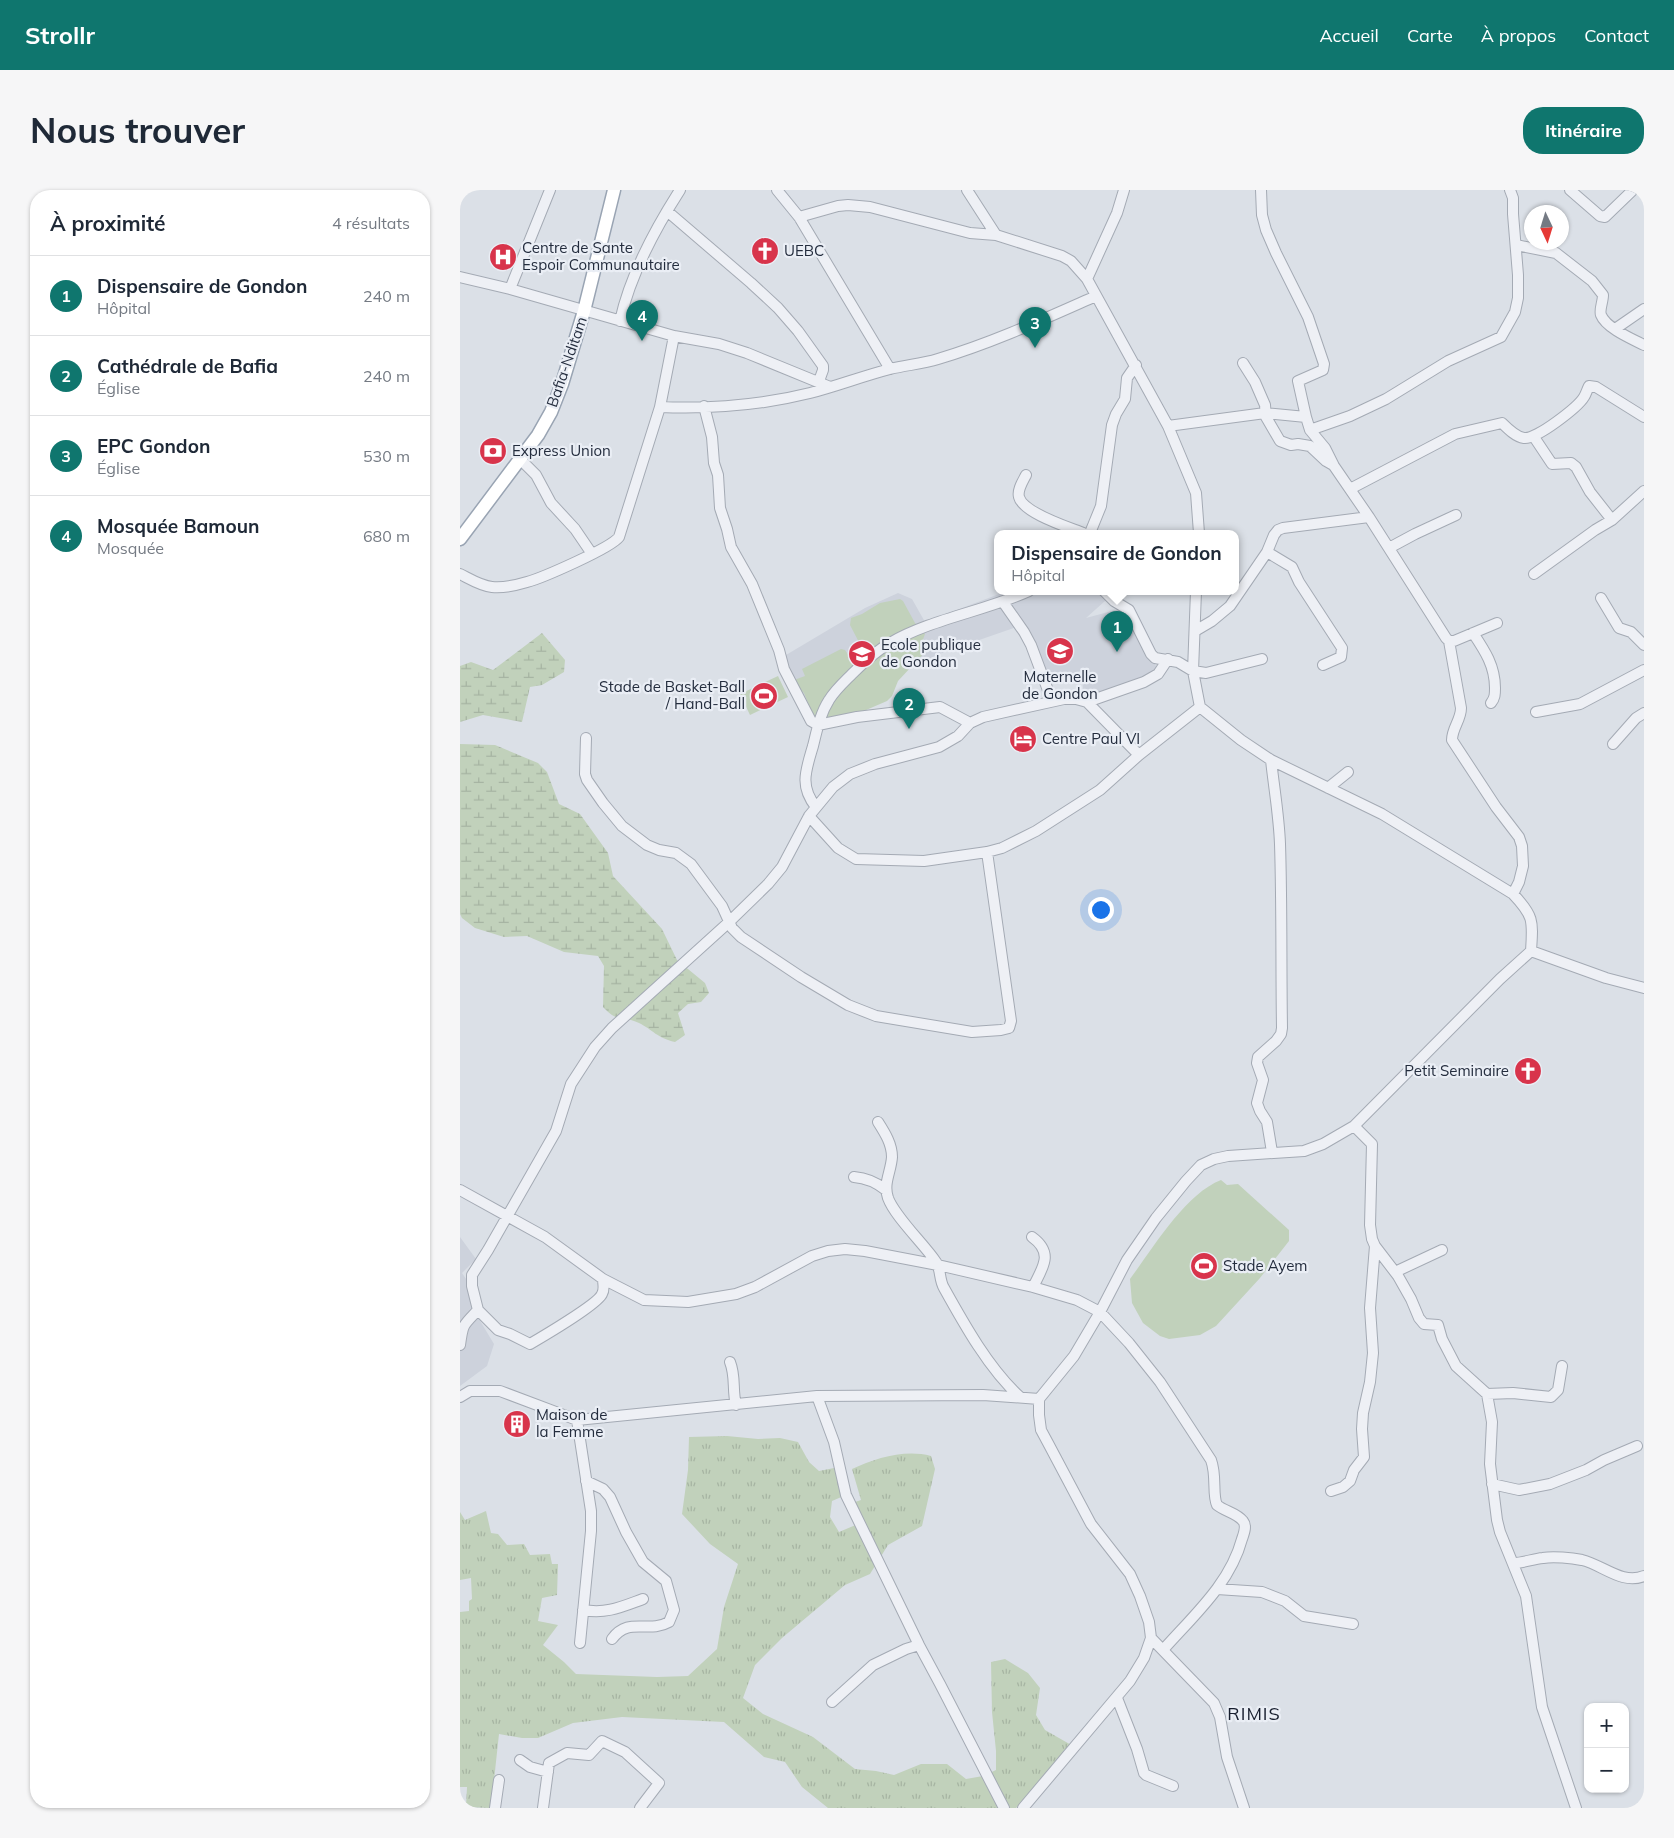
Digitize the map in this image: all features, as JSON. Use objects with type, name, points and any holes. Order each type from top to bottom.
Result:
[{"type":"main road","name":"Bafia-Nditam","points":[[460,539],[538,435],[551,412],[562,384],[584,311],[614,190]]},
{"type":"street","points":[[510,289],[550,190]]},
{"type":"street","points":[[620,321],[630,289],[650,240],[680,190]]},
{"type":"street","points":[[777,190],[799,217],[890,369]]},
{"type":"street","points":[[966,190],[996,235]]},
{"type":"street","points":[[1087,278],[1117,213],[1124,190]]},
{"type":"street","points":[[1261,190],[1262,215],[1266,230],[1308,318],[1324,364],[1322,370],[1298,381],[1310,430],[1325,448],[1334,466],[1449,641],[1462,708],[1452,740],[1496,807],[1519,837],[1522,846],[1523,866],[1519,882],[1513,894]]},
{"type":"street","points":[[1570,190],[1600,216],[1605,217],[1633,190]]},
{"type":"street","points":[[1310,430],[1350,416],[1386,399],[1448,362],[1501,337],[1515,312],[1518,298],[1513,193]]},
{"type":"street","points":[[799,217],[838,206],[870,207],[970,233],[996,235],[1062,256],[1071,261],[1087,278],[1168,426],[1196,492],[1199,530]]},
{"type":"street","points":[[667,210],[751,284],[789,321],[822,366],[823,370],[819,381]]},
{"type":"street","points":[[1516,245],[1556,254],[1588,277],[1603,295],[1602,318],[1615,329],[1644,346]]},
{"type":"street","points":[[460,277],[510,289],[674,336],[729,347],[819,381],[830,387]]},
{"type":"street","points":[[660,407],[704,406],[776,400],[830,387],[890,369],[935,360],[958,353],[1017,331],[1096,296]]},
{"type":"street","points":[[1615,329],[1644,309]]},
{"type":"street","points":[[460,574],[487,586],[494,587],[526,582],[592,554],[612,544],[619,537],[660,407],[674,336]]},
{"type":"street","points":[[1242,364],[1255,382],[1265,406],[1264,413],[1280,440],[1291,446],[1298,444],[1310,446],[1334,466]]},
{"type":"street","points":[[1091,530],[1102,500],[1114,420],[1125,399],[1127,378],[1136,365]]},
{"type":"street","points":[[1350,489],[1454,434],[1502,423],[1512,432],[1524,438],[1534,437],[1584,398],[1589,386],[1596,388],[1644,417]]},
{"type":"street","points":[[704,406],[712,437],[714,463],[718,474],[720,508],[731,547],[757,596],[784,669],[811,721],[818,726],[857,718],[940,707],[970,724]]},
{"type":"street","points":[[1168,426],[1264,413],[1306,417]]},
{"type":"street","points":[[1534,437],[1552,464],[1571,463],[1576,467],[1590,492],[1612,520]]},
{"type":"street","points":[[520,459],[536,475],[551,503],[575,529],[592,554]]},
{"type":"street","points":[[1026,475],[1019,491],[1019,499],[1023,504],[1048,520],[1075,530]]},
{"type":"street","points":[[1534,574],[1612,520],[1644,491]]},
{"type":"street","points":[[1389,548],[1456,515]]},
{"type":"street","points":[[1239,593],[1267,552],[1278,530],[1369,517]]},
{"type":"street","points":[[1267,552],[1292,567],[1299,582],[1342,648],[1341,657],[1323,665]]},
{"type":"street","points":[[1020,595],[929,626],[890,643],[864,662],[829,700],[818,726],[804,778],[812,811],[838,848],[856,859],[924,861],[1002,848],[1036,830],[1100,790],[1118,776],[1139,755],[1200,707]]},
{"type":"street","points":[[1109,595],[1129,610],[1151,654],[1155,658],[1178,662],[1193,671],[1214,672],[1262,659]]},
{"type":"street","points":[[1023,1808],[1117,1698],[1144,1658],[1150,1638],[1149,1622],[1130,1574],[1091,1524],[1041,1430],[1039,1400],[1074,1356],[1127,1260],[1156,1218],[1201,1165],[1214,1159],[1228,1156],[1298,1152],[1313,1149],[1354,1126],[1500,979],[1531,951],[1532,929],[1530,917],[1527,909],[1513,894],[1382,814],[1271,760],[1241,740],[1200,707],[1193,671],[1196,595]]},
{"type":"street","points":[[1195,631],[1212,621],[1230,606],[1238,595]]},
{"type":"street","points":[[1601,598],[1619,628],[1631,632],[1644,644]]},
{"type":"street","points":[[1003,602],[1031,645],[1052,701]]},
{"type":"street","points":[[1449,641],[1497,623]]},
{"type":"street","points":[[1473,633],[1487,655],[1493,670],[1494,696],[1491,703]]},
{"type":"street","points":[[1087,702],[1144,682],[1158,674],[1168,659]]},
{"type":"street","points":[[1536,712],[1580,704],[1644,670]]},
{"type":"street","points":[[603,1278],[604,1288],[600,1298],[530,1344],[498,1330],[478,1310],[472,1286],[472,1275],[556,1132],[571,1084],[594,1047],[624,1017],[728,923],[773,878],[782,867],[812,811],[833,787],[850,774],[875,764],[938,747],[958,736],[970,724],[983,717],[1052,701],[1076,699],[1087,702],[1139,755]]},
{"type":"street","points":[[1613,744],[1636,718],[1644,713]]},
{"type":"street","points":[[586,738],[587,780],[622,826],[647,844],[659,850],[676,852],[692,864],[722,906],[728,923],[741,937],[801,978],[848,1006],[876,1016],[972,1032],[1009,1028],[1011,1021],[987,852]]},
{"type":"street","points":[[1271,760],[1280,852],[1280,904],[1283,940],[1282,1028],[1281,1034],[1276,1041],[1258,1057],[1257,1063],[1263,1080],[1257,1099],[1260,1111],[1267,1122],[1272,1152]]},
{"type":"street","points":[[1328,788],[1348,772]]},
{"type":"street","points":[[1531,951],[1606,978],[1644,988]]},
{"type":"street","points":[[878,1122],[888,1137],[892,1158],[885,1184],[891,1204],[938,1265],[943,1287],[984,1355],[1011,1389],[1020,1397]]},
{"type":"street","points":[[1354,1126],[1372,1144],[1370,1225],[1375,1246],[1395,1272],[1411,1299],[1419,1318],[1424,1324],[1438,1325],[1442,1339],[1456,1366],[1487,1394],[1492,1422],[1490,1464],[1500,1532],[1526,1596],[1542,1707],[1576,1808]]},
{"type":"street","points":[[854,1177],[867,1178],[878,1183],[886,1190]]},
{"type":"street","points":[[460,1190],[545,1237],[603,1278],[644,1300],[688,1302],[736,1294],[812,1256],[828,1251],[845,1249],[865,1250],[1034,1287],[1077,1300],[1100,1312],[1151,1370],[1211,1460],[1215,1476],[1214,1499],[1217,1505],[1244,1521],[1244,1531],[1237,1556],[1231,1568],[1217,1589],[1163,1650]]},
{"type":"street","points":[[1032,1237],[1046,1254],[1046,1260],[1034,1287]]},
{"type":"street","points":[[1331,1491],[1343,1487],[1350,1481],[1354,1470],[1364,1457],[1363,1413],[1370,1382],[1373,1353],[1370,1308],[1374,1280],[1373,1258],[1375,1246]]},
{"type":"street","points":[[1395,1272],[1442,1250]]},
{"type":"street","points":[[460,1345],[464,1323],[478,1310]]},
{"type":"street","points":[[730,1362],[735,1380],[734,1398],[736,1405]]},
{"type":"street","points":[[1487,1394],[1513,1393],[1551,1397],[1558,1390],[1562,1366]]},
{"type":"street","points":[[460,1397],[470,1391],[500,1391],[577,1420],[817,1396],[983,1395],[1039,1400]]},
{"type":"street","points":[[817,1396],[834,1442],[846,1495],[919,1646],[1004,1808]]},
{"type":"street","points":[[577,1420],[591,1511],[592,1531],[580,1643]]},
{"type":"street","points":[[1492,1484],[1519,1490],[1550,1484],[1586,1470],[1637,1446]]},
{"type":"street","points":[[586,1481],[604,1489],[610,1497],[626,1532],[643,1562],[666,1582],[674,1610],[669,1622],[655,1626],[625,1627],[617,1632],[612,1639]]},
{"type":"street","points":[[1513,1563],[1550,1558],[1580,1559],[1624,1578],[1633,1580],[1644,1576]]},
{"type":"street","points":[[1217,1589],[1262,1592],[1285,1601],[1304,1616],[1353,1624]]},
{"type":"street","points":[[583,1610],[610,1611],[643,1599]]},
{"type":"street","points":[[1150,1638],[1214,1703],[1220,1717],[1226,1757],[1244,1808]]},
{"type":"street","points":[[832,1702],[874,1665],[906,1649],[919,1646]]},
{"type":"street","points":[[1117,1698],[1137,1749],[1144,1773],[1173,1786]]},
{"type":"street","points":[[543,1808],[549,1763],[566,1752],[589,1755],[602,1741],[625,1752],[659,1783],[640,1808]]},
{"type":"street","points":[[520,1760],[530,1767],[548,1772]]},
{"type":"street","points":[[495,1808],[499,1780]]},
{"type":"shaded area","name":"Ecole publique de Gondon","points":[[898,593],[912,599],[925,622],[996,595],[1112,595],[1086,618],[1123,608],[1137,629],[1159,672],[1085,698],[1080,671],[1049,683],[1022,625],[939,654],[811,718],[782,659],[786,655],[865,608]]},
{"type":"shaded area","points":[[460,1237],[476,1259],[462,1273],[479,1298],[473,1309],[494,1344],[487,1366],[460,1386]]},
{"type":"green space","points":[[900,599],[915,623],[925,634],[921,645],[926,651],[898,681],[892,696],[887,701],[836,723],[814,718],[804,693],[793,683],[794,680],[805,676],[802,669],[841,649],[845,650],[851,659],[863,650],[850,625],[851,618],[862,614],[880,603]]},
{"type":"green space","points":[[542,633],[565,660],[564,672],[542,685],[530,687],[522,722],[483,715],[460,722],[460,666],[471,662],[493,670]]},
{"type":"green space","name":"Stade de Basket-Ball / Hand-Ball","points":[[778,676],[788,697],[750,715],[740,694]]},
{"type":"green space","points":[[460,744],[495,745],[538,763],[547,772],[559,804],[580,814],[608,853],[613,876],[662,929],[677,960],[705,983],[709,993],[701,1002],[688,1004],[678,1013],[685,1035],[675,1042],[659,1036],[639,1023],[613,1016],[608,1012],[603,1007],[604,966],[598,956],[564,952],[527,936],[504,937],[475,928],[462,918],[460,914]]},
{"type":"green space","name":"Stade Ayem","points":[[1221,1180],[1227,1185],[1238,1184],[1289,1230],[1289,1241],[1260,1278],[1216,1326],[1200,1335],[1169,1339],[1160,1336],[1143,1323],[1132,1303],[1130,1279],[1182,1209],[1208,1187]]},
{"type":"green space","points":[[727,1436],[758,1439],[780,1438],[798,1442],[809,1462],[819,1471],[839,1467],[846,1495],[832,1501],[830,1517],[839,1532],[858,1524],[852,1503],[861,1500],[852,1469],[871,1461],[901,1454],[931,1456],[935,1469],[922,1526],[888,1545],[870,1574],[845,1585],[782,1638],[755,1665],[743,1698],[763,1714],[813,1737],[855,1769],[894,1775],[921,1764],[947,1764],[966,1779],[983,1776],[996,1770],[991,1662],[1005,1659],[1028,1673],[1040,1688],[1036,1715],[1045,1730],[1073,1746],[1016,1808],[828,1808],[802,1787],[785,1762],[764,1757],[724,1722],[622,1717],[573,1723],[538,1738],[522,1738],[499,1734],[491,1808],[466,1807],[467,1787],[460,1787],[460,1612],[469,1611],[469,1601],[472,1599],[471,1578],[460,1580],[460,1512],[465,1520],[486,1511],[491,1533],[498,1534],[507,1545],[524,1544],[530,1555],[550,1554],[552,1564],[558,1564],[557,1595],[542,1598],[538,1621],[558,1625],[543,1645],[576,1674],[657,1677],[688,1676],[717,1649],[724,1607],[738,1564],[710,1544],[682,1514],[688,1470],[689,1437]]},
{"type":"place","name":"UEBC","points":[[765,251]]},
{"type":"place","name":"Centre de Sante Espoir Communautaire","points":[[503,257]]},
{"type":"place","name":"Mosquée Bamoun","points":[[642,341]]},
{"type":"place","name":"EPC Gondon","points":[[1035,348]]},
{"type":"place","name":"Express Union","points":[[493,451]]},
{"type":"place","name":"Maternelle de Gondon","points":[[1060,651]]},
{"type":"place","name":"Dispensaire de Gondon","points":[[1117,652]]},
{"type":"place","name":"Ecole publique de Gondon","points":[[862,654]]},
{"type":"place","name":"Stade de Basket-Ball / Hand-Ball","points":[[764,696]]},
{"type":"place","name":"Cathédrale de Bafia","points":[[909,729]]},
{"type":"place","name":"Centre Paul VI","points":[[1023,739]]},
{"type":"place","name":"Petit Seminaire","points":[[1528,1071]]},
{"type":"place","name":"Stade Ayem","points":[[1204,1266]]},
{"type":"place","name":"Maison de la Femme","points":[[517,1424]]},
{"type":"district","name":"RIMIS","points":[[1254,1714]]}]
